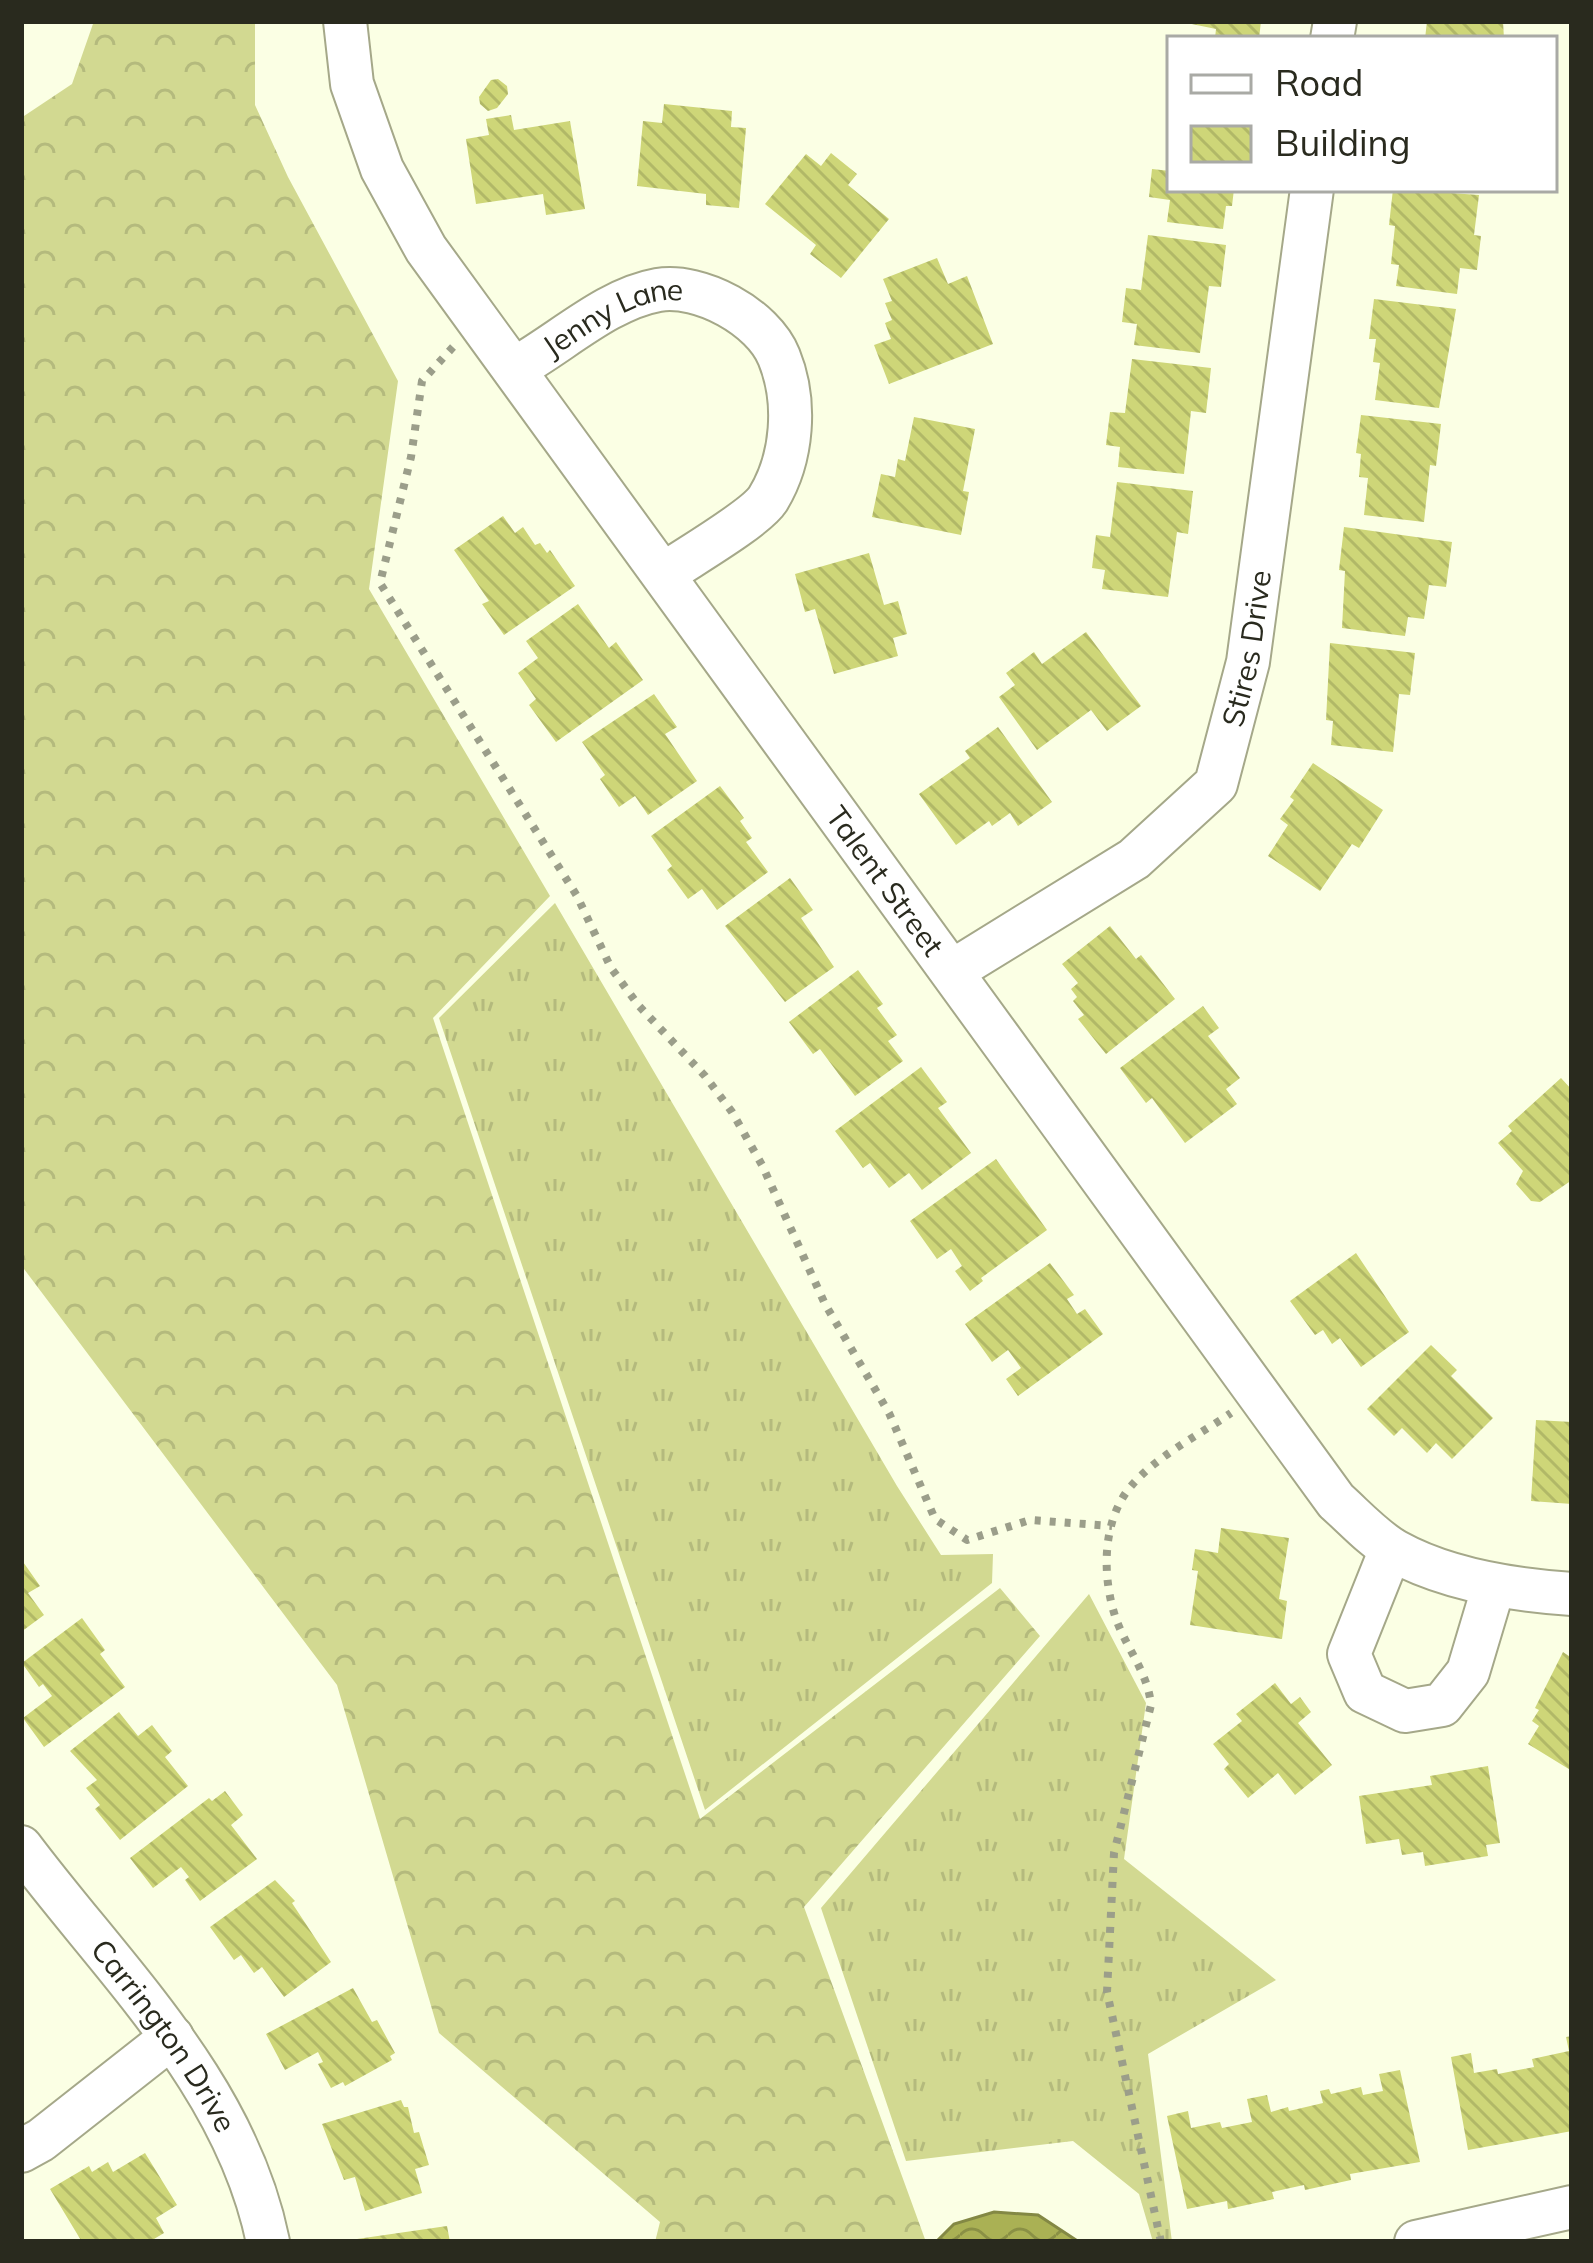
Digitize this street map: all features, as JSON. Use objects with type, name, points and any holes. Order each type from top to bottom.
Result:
[{"type":"street","name":"Talent Street","points":[[345,21],[352,84],[382,169],[426,248],[1336,1502],[1391,1550],[1423,1564],[1494,1585],[1572,1594]]},
{"type":"street","name":"Stires Drive","points":[[954,970],[1134,859],[1216,784],[1248,662],[1312,192]]},
{"type":"street","name":"Jenny Lane","points":[[514,369],[557,346],[619,300],[663,289],[710,294],[744,317],[778,353],[790,399],[788,453],[766,502],[664,574]]},
{"type":"street","points":[[1391,1550],[1349,1654],[1365,1692],[1406,1711],[1442,1705],[1468,1672],[1494,1585]]},
{"type":"street","name":"Carrington Drive","points":[[30,1876],[172,2037],[207,2088],[240,2152],[268,2242]]},
{"type":"street","points":[[21,2151],[172,2037]]},
{"type":"street","points":[[1416,2242],[1572,2207]]},
{"type":"path","points":[[481,324],[422,381],[411,457],[380,583],[577,896],[611,968],[732,1112],[762,1165],[825,1304],[889,1413],[935,1520],[967,1540],[1030,1520],[1112,1526]]},
{"type":"path","points":[[1161,2242],[1107,1992],[1117,1838],[1150,1706],[1147,1682],[1109,1598],[1106,1552],[1130,1486],[1258,1394]]},
{"type":"green space","points":[[94,21],[255,21],[255,105],[288,177],[398,381],[369,589],[550,896],[433,1018],[700,1819],[1000,1588],[1040,1636],[804,1907],[926,2242],[655,2242],[660,2222],[439,2033],[337,1685],[21,1265],[21,118],[72,84]]},
{"type":"green space","points":[[555,903],[941,1555],[993,1554],[992,1583],[705,1810],[439,1018]]},
{"type":"green space","points":[[1089,1594],[1146,1703],[1124,1859],[1276,1980],[1148,2054],[1172,2242],[1153,2242],[1139,2194],[1073,2141],[906,2161],[821,1908]]},
{"type":"water","points":[[994,2212],[1038,2215],[1079,2242],[936,2242],[954,2224]]},
{"type":"building","points":[[1177,21],[1261,21],[1259,36],[1215,36],[1216,29]]},
{"type":"building","points":[[1427,21],[1503,21],[1504,36],[1425,36]]},
{"type":"building","points":[[491,80],[507,86],[508,94],[488,111],[479,97]]},
{"type":"building","points":[[664,104],[732,111],[731,127],[746,128],[739,208],[706,205],[706,194],[637,186],[643,121],[662,123]]},
{"type":"building","points":[[511,115],[514,130],[570,121],[585,209],[546,215],[543,194],[476,204],[466,139],[489,135],[486,119]]},
{"type":"building","points":[[831,153],[857,174],[848,185],[889,219],[841,278],[810,254],[816,245],[765,204],[806,154],[821,166]]},
{"type":"building","points":[[1152,169],[1167,171],[1167,192],[1234,192],[1223,229],[1167,222],[1170,200],[1149,197]]},
{"type":"building","points":[[1393,192],[1479,195],[1474,235],[1481,236],[1477,270],[1460,268],[1457,294],[1396,286],[1399,265],[1391,264],[1395,226],[1389,225]]},
{"type":"building","points":[[1148,235],[1226,245],[1221,287],[1209,286],[1200,353],[1134,345],[1137,324],[1122,322],[1126,288],[1141,290]]},
{"type":"building","points":[[937,258],[948,284],[967,276],[993,344],[889,384],[874,345],[891,339],[885,323],[892,320],[885,303],[892,301],[883,279]]},
{"type":"building","points":[[1374,299],[1456,309],[1439,408],[1375,400],[1380,363],[1373,362],[1376,339],[1369,339]]},
{"type":"building","points":[[1132,359],[1211,368],[1206,413],[1191,411],[1184,474],[1118,467],[1120,447],[1106,445],[1110,412],[1125,413]]},
{"type":"building","points":[[1361,415],[1441,424],[1436,466],[1430,465],[1424,522],[1364,515],[1368,478],[1359,477],[1361,454],[1356,453]]},
{"type":"building","points":[[914,417],[975,429],[963,491],[969,492],[961,535],[872,517],[881,474],[895,477],[898,459],[905,461]]},
{"type":"building","points":[[1117,482],[1193,491],[1188,534],[1177,532],[1168,597],[1102,589],[1105,570],[1092,568],[1096,535],[1110,537]]},
{"type":"building","points":[[503,516],[515,533],[523,527],[535,545],[540,543],[547,553],[550,550],[575,586],[504,635],[482,604],[489,601],[454,550]]},
{"type":"building","points":[[1344,527],[1452,542],[1446,587],[1429,585],[1424,619],[1408,617],[1405,636],[1342,628],[1345,571],[1339,570]]},
{"type":"building","points":[[869,553],[884,605],[898,601],[907,634],[893,638],[898,656],[834,674],[815,609],[805,612],[795,574]]},
{"type":"building","points":[[578,604],[609,648],[616,642],[643,680],[556,742],[529,705],[536,699],[518,673],[538,658],[526,641]]},
{"type":"building","points":[[1086,632],[1141,706],[1107,731],[1091,710],[1037,750],[999,697],[1015,685],[1006,673],[1034,652],[1042,664]]},
{"type":"building","points":[[1330,643],[1415,653],[1410,695],[1399,694],[1393,752],[1331,745],[1333,721],[1326,720]]},
{"type":"building","points":[[654,694],[677,727],[665,734],[697,781],[648,815],[635,796],[619,807],[600,779],[605,775],[582,742]]},
{"type":"building","points":[[998,727],[1052,802],[1018,826],[1010,813],[992,826],[989,821],[956,845],[919,794],[970,758],[965,751]]},
{"type":"building","points":[[1313,763],[1383,810],[1359,848],[1352,844],[1320,891],[1268,856],[1288,825],[1280,819],[1294,800],[1290,797]]},
{"type":"building","points":[[720,786],[744,818],[740,821],[752,838],[746,842],[768,872],[717,910],[702,889],[688,899],[651,836]]},
{"type":"building","points":[[790,878],[813,910],[801,918],[834,967],[785,1002],[725,926]]},
{"type":"building","points":[[1110,926],[1136,959],[1141,955],[1175,999],[1106,1054],[1078,1019],[1084,1015],[1071,989],[1078,983],[1062,964]]},
{"type":"building","points":[[858,970],[883,1004],[877,1008],[897,1035],[888,1041],[903,1061],[855,1096],[820,1049],[813,1054],[789,1022]]},
{"type":"building","points":[[1203,1006],[1219,1028],[1208,1036],[1240,1078],[1226,1089],[1237,1104],[1185,1143],[1152,1098],[1146,1103],[1120,1068]]},
{"type":"building","points":[[921,1067],[947,1102],[938,1108],[971,1153],[922,1190],[909,1173],[889,1188],[870,1163],[863,1168],[835,1131]]},
{"type":"building","points":[[1561,1078],[1572,1090],[1572,1180],[1540,1202],[1531,1201],[1516,1184],[1523,1171],[1498,1143],[1512,1131],[1508,1126]]},
{"type":"building","points":[[996,1159],[1047,1230],[970,1291],[955,1271],[962,1266],[951,1249],[937,1259],[910,1221]]},
{"type":"building","points":[[1356,1253],[1409,1332],[1361,1367],[1340,1338],[1332,1344],[1323,1330],[1315,1335],[1290,1301]]},
{"type":"building","points":[[1050,1263],[1074,1295],[1067,1299],[1077,1314],[1085,1309],[1103,1334],[1018,1396],[1006,1379],[1021,1368],[1008,1350],[992,1362],[965,1324]]},
{"type":"building","points":[[1431,1345],[1457,1370],[1451,1376],[1493,1418],[1452,1459],[1436,1443],[1427,1453],[1402,1428],[1394,1436],[1367,1409]]},
{"type":"building","points":[[1536,1420],[1572,1422],[1572,1504],[1531,1501]]},
{"type":"building","points":[[1221,1528],[1289,1538],[1279,1599],[1287,1601],[1282,1639],[1190,1625],[1198,1571],[1192,1570],[1195,1549],[1218,1553]]},
{"type":"building","points":[[21,1559],[40,1586],[28,1593],[44,1615],[21,1632]]},
{"type":"building","points":[[82,1618],[105,1650],[100,1654],[125,1687],[44,1747],[23,1718],[52,1696],[22,1663]]},
{"type":"building","points":[[1563,1652],[1572,1658],[1572,1771],[1528,1744],[1539,1726],[1532,1721],[1539,1710],[1535,1708]]},
{"type":"building","points":[[1275,1683],[1291,1704],[1300,1697],[1311,1712],[1298,1723],[1332,1765],[1295,1795],[1278,1773],[1248,1798],[1224,1769],[1229,1764],[1213,1744],[1242,1721],[1236,1714]]},
{"type":"building","points":[[119,1712],[138,1736],[152,1725],[172,1751],[165,1757],[188,1786],[120,1840],[95,1809],[100,1805],[86,1788],[97,1780],[70,1751]]},
{"type":"building","points":[[1488,1766],[1500,1843],[1486,1845],[1488,1856],[1425,1866],[1423,1852],[1402,1855],[1399,1839],[1366,1844],[1359,1796],[1432,1785],[1430,1776]]},
{"type":"building","points":[[225,1791],[243,1815],[231,1825],[257,1859],[200,1901],[181,1867],[153,1888],[130,1858]]},
{"type":"building","points":[[275,1880],[295,1901],[292,1903],[331,1962],[284,1997],[262,1967],[254,1973],[241,1955],[234,1960],[210,1927]]},
{"type":"building","points":[[353,1988],[395,2053],[392,2060],[345,2086],[343,2082],[331,2088],[318,2064],[323,2062],[318,2052],[285,2070],[266,2034]]},
{"type":"building","points":[[1572,2036],[1572,2131],[1468,2150],[1451,2057],[1471,2053],[1474,2073],[1497,2069],[1498,2074],[1534,2067],[1532,2059],[1569,2051],[1566,2037]]},
{"type":"building","points":[[1400,2070],[1420,2162],[1350,2174],[1351,2180],[1305,2190],[1304,2185],[1272,2192],[1274,2199],[1228,2209],[1227,2201],[1187,2209],[1167,2116],[1188,2111],[1191,2128],[1220,2122],[1222,2128],[1252,2122],[1247,2099],[1267,2095],[1271,2112],[1288,2107],[1289,2111],[1323,2103],[1320,2091],[1329,2089],[1331,2094],[1361,2087],[1363,2095],[1383,2091],[1379,2074]]},
{"type":"building","points":[[401,2100],[408,2107],[414,2133],[419,2132],[429,2165],[415,2169],[422,2193],[365,2211],[355,2177],[344,2180],[322,2124]]},
{"type":"building","points":[[145,2153],[177,2205],[156,2218],[164,2233],[149,2242],[82,2242],[50,2189],[89,2166],[92,2172],[108,2162],[113,2172]]},
{"type":"building","points":[[447,2226],[450,2242],[357,2242],[357,2239]]}]
